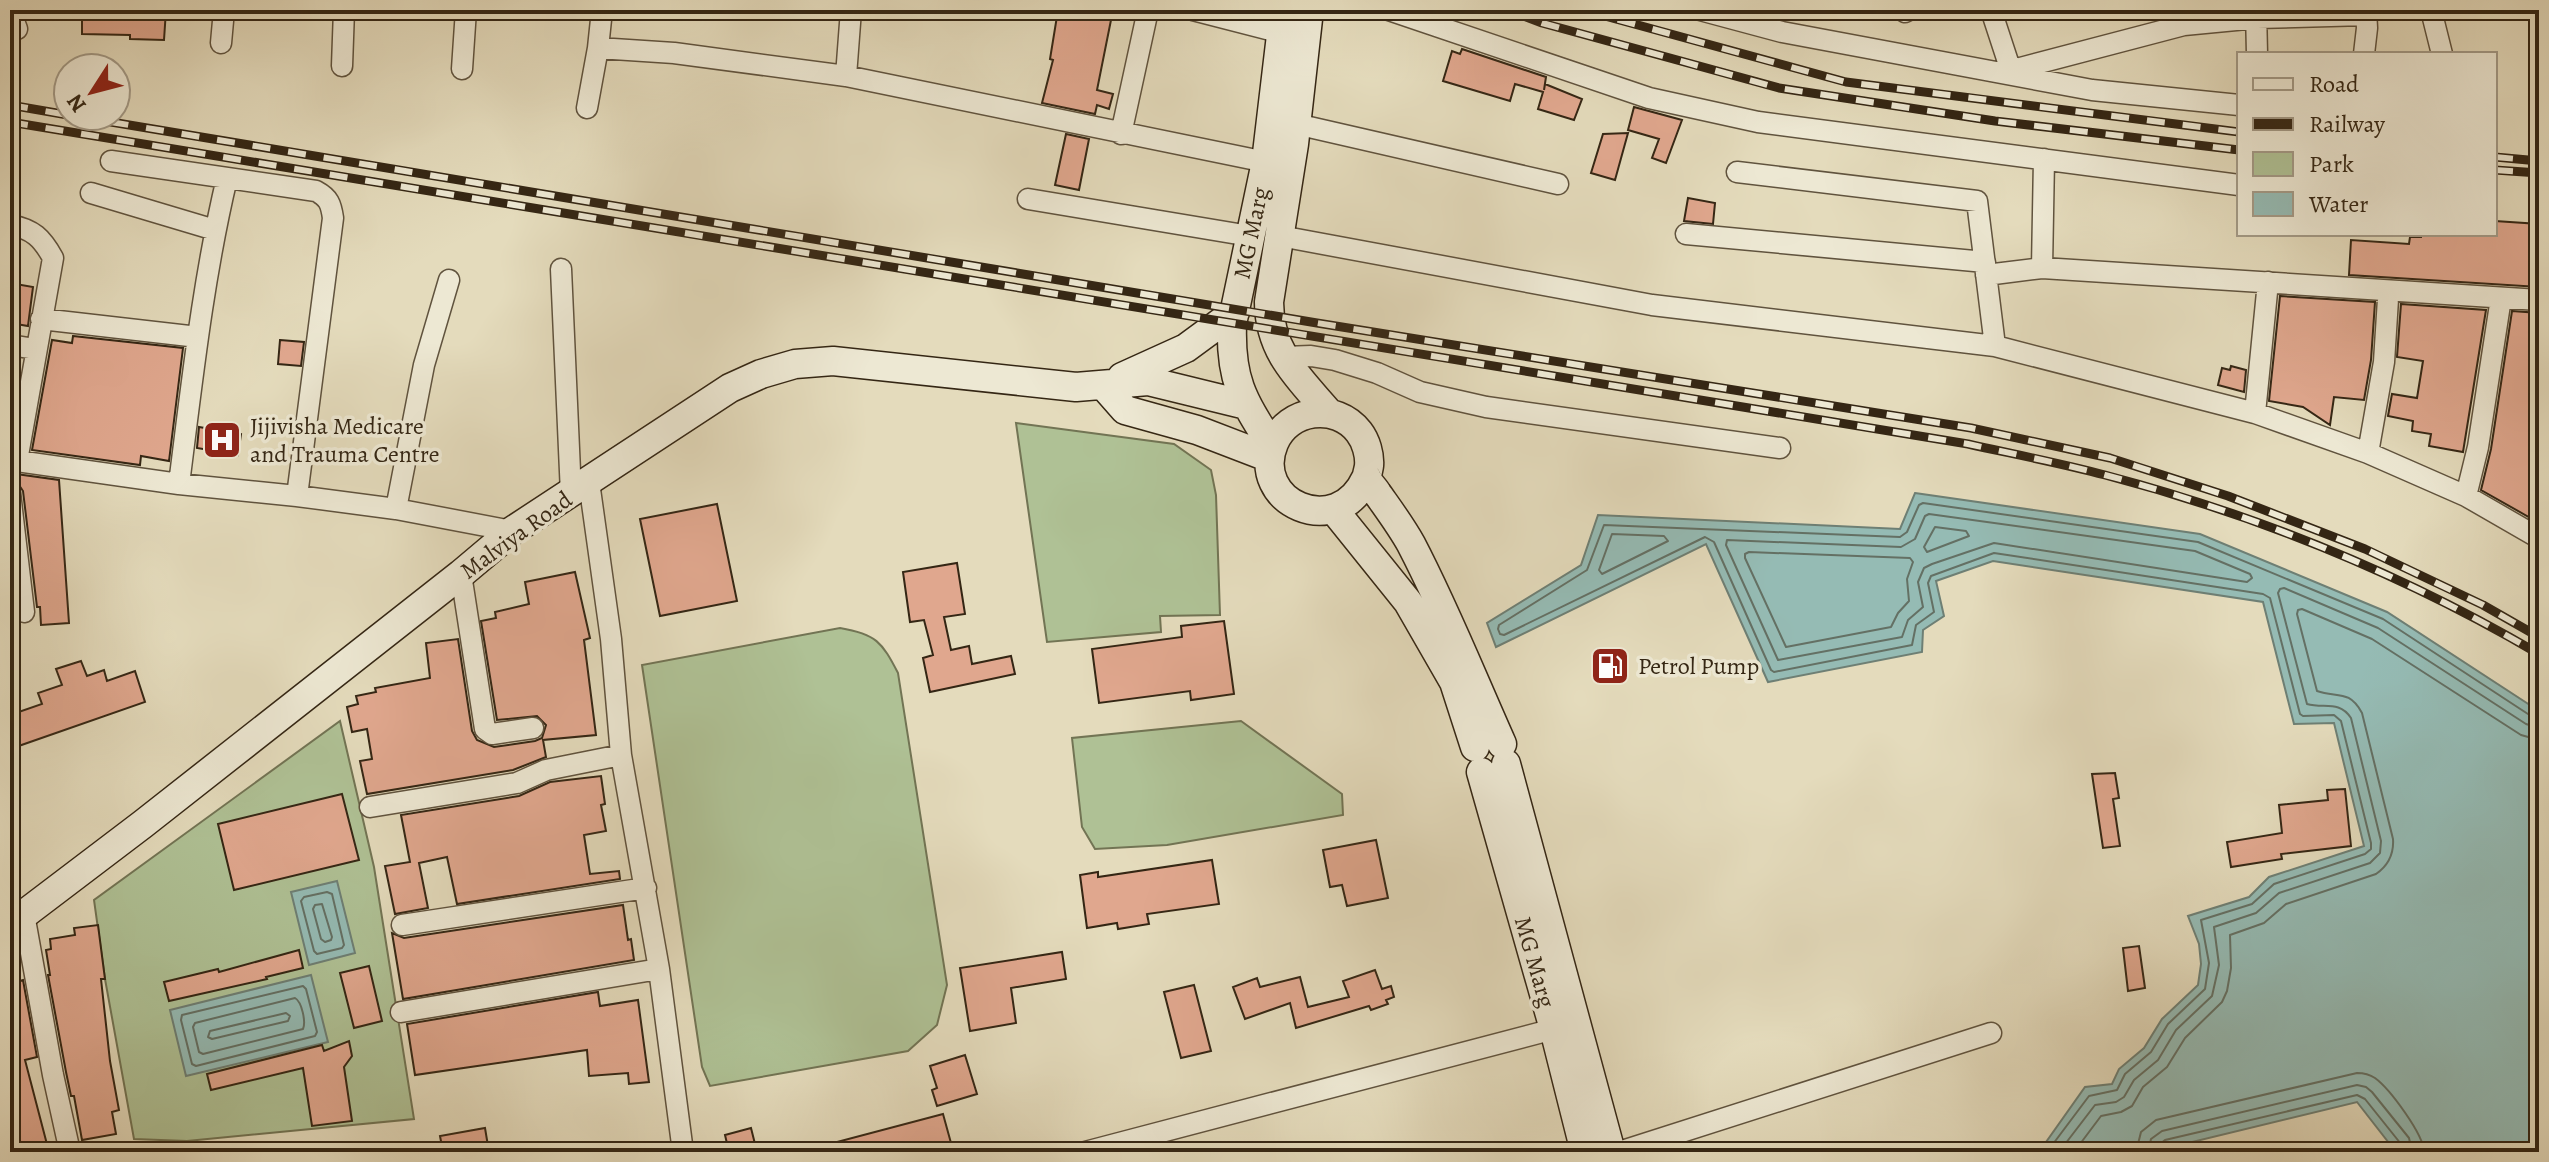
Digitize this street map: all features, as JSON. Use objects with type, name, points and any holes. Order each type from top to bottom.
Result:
[{"type":"main road","name":"MG Marg","points":[[1309,10],[1269,318],[1275,341],[1288,366],[1329,413]]},
{"type":"main road","name":"MG Marg","points":[[1271,452],[1236,383],[1231,351],[1235,312],[1266,162],[1283,22]]},
{"type":"main road","points":[[1235,312],[1186,348],[1103,385],[1125,410],[1271,452]]},
{"type":"main road","name":"Malviya Road","points":[[17,919],[512,531],[730,388],[761,374],[795,364],[833,361],[1076,387],[1148,381],[1246,405]]},
{"type":"main road","points":[[1329,413],[1351,424],[1359,432],[1368,454],[1366,478],[1354,498],[1334,510],[1310,511],[1288,500],[1274,481],[1271,452],[1285,426],[1294,419],[1305,414],[1329,413]]},
{"type":"main road","points":[[1366,478],[1404,531],[1430,582],[1491,757],[1611,1152]]},
{"type":"main road","name":"MG Marg","points":[[1334,510],[1408,602],[1454,682],[1491,757],[1585,1152]]},
{"type":"street","points":[[221,43],[224,10]]},
{"type":"street","points":[[342,66],[344,10]]},
{"type":"street","points":[[462,69],[466,10]]},
{"type":"street","points":[[587,108],[602,10]]},
{"type":"street","points":[[846,76],[851,10]]},
{"type":"street","points":[[1121,134],[1148,10]]},
{"type":"street","points":[[1193,10],[1283,22]]},
{"type":"street","points":[[1389,10],[1649,98],[1758,122],[2237,185]]},
{"type":"street","points":[[1700,10],[1782,32],[2092,90],[2237,105]]},
{"type":"street","points":[[1779,10],[1782,32]]},
{"type":"street","points":[[1991,10],[2006,72]]},
{"type":"street","points":[[2431,10],[2442,52]]},
{"type":"street","points":[[2006,72],[2184,25],[2256,14],[2366,12],[2364,52]]},
{"type":"street","points":[[2256,14],[2257,52]]},
{"type":"street","points":[[598,48],[674,53],[846,76],[1266,162]]},
{"type":"street","points":[[1296,124],[1558,184]]},
{"type":"street","points":[[2042,268],[2044,159]]},
{"type":"street","points":[[111,161],[316,191],[331,204],[333,218],[297,496]]},
{"type":"street","points":[[1737,172],[1977,201],[1995,346]]},
{"type":"street","points":[[179,484],[198,337],[215,230],[227,178]]},
{"type":"street","points":[[91,193],[215,230]]},
{"type":"street","points":[[1028,199],[1250,236]]},
{"type":"street","points":[[10,225],[27,228],[38,235],[53,258],[14,460],[179,484],[396,509],[512,531]]},
{"type":"street","points":[[1686,234],[1986,268],[2042,268],[2539,300]]},
{"type":"street","points":[[1280,236],[1652,305],[1995,346],[2255,413],[2368,453],[2466,496],[2539,538]]},
{"type":"street","points":[[561,269],[580,488],[611,639],[621,755],[659,969],[683,1152]]},
{"type":"street","points":[[396,509],[424,365],[449,280]]},
{"type":"street","points":[[2255,413],[2268,282]]},
{"type":"street","points":[[2368,453],[2384,362],[2391,291]]},
{"type":"street","points":[[2466,496],[2478,447],[2501,298]]},
{"type":"street","points":[[41,319],[198,337]]},
{"type":"street","points":[[10,345],[35,349]]},
{"type":"street","points":[[1284,357],[1311,356],[1335,360],[1377,373],[1420,392],[1486,407],[1780,448]]},
{"type":"street","points":[[10,493],[24,612]]},
{"type":"street","points":[[461,574],[485,729],[492,734],[533,728]]},
{"type":"street","points":[[370,807],[517,783],[546,770],[621,755]]},
{"type":"street","points":[[402,925],[646,888]]},
{"type":"street","points":[[17,919],[70,1152]]},
{"type":"street","points":[[401,1012],[659,969]]},
{"type":"street","points":[[1085,1152],[1554,1029]]},
{"type":"street","points":[[1619,1152],[1991,1033]]},
{"type":"green space","points":[[1016,423],[1174,444],[1211,470],[1216,495],[1220,615],[1160,616],[1161,632],[1047,642]]},
{"type":"green space","points":[[840,628],[862,633],[876,641],[898,673],[947,985],[937,1025],[908,1051],[710,1086],[702,1067],[642,665]]},
{"type":"green space","points":[[340,721],[374,867],[414,1119],[187,1141],[134,1139],[94,900]]},
{"type":"green space","points":[[1241,721],[1342,794],[1343,815],[1167,845],[1095,849],[1082,827],[1072,738]]},
{"type":"water","points":[[1915,493],[2200,534],[2387,612],[2539,711],[2539,1152],[2396,1152],[2357,1102],[2151,1152],[2039,1152],[2085,1087],[2112,1084],[2119,1069],[2144,1048],[2162,1019],[2198,985],[2201,964],[2199,944],[2188,916],[2249,897],[2269,877],[2364,846],[2334,723],[2294,724],[2263,602],[1993,561],[1936,581],[1944,616],[1923,630],[1922,652],[1768,682],[1706,544],[1496,647],[1487,623],[1581,565],[1598,515],[1900,529]]},
{"type":"water","points":[[337,881],[355,953],[309,965],[291,892]]},
{"type":"water","points":[[311,975],[328,1042],[186,1076],[170,1010]]},
{"type":"building","points":[[82,10],[166,10],[164,40],[130,39],[130,35],[82,34]]},
{"type":"building","points":[[1058,10],[1113,10],[1097,90],[1113,94],[1109,109],[1097,105],[1095,114],[1042,103],[1053,60],[1050,59]]},
{"type":"building","points":[[1462,49],[1546,77],[1544,90],[1545,84],[1582,99],[1574,120],[1538,109],[1543,92],[1515,84],[1510,101],[1443,81],[1452,51],[1460,54]]},
{"type":"building","points":[[1634,107],[1682,120],[1666,163],[1652,158],[1659,139],[1628,130]]},
{"type":"building","points":[[1628,133],[1615,180],[1591,173],[1603,134]]},
{"type":"building","points":[[1066,134],[1089,139],[1079,190],[1055,185]]},
{"type":"building","points":[[1688,198],[1715,203],[1713,224],[1684,221]]},
{"type":"building","points":[[2497,221],[2539,224],[2539,287],[2349,275],[2351,240],[2409,244],[2410,237],[2497,236]]},
{"type":"building","points":[[10,283],[33,287],[28,326],[10,323]]},
{"type":"building","points":[[2280,296],[2375,302],[2371,360],[2364,400],[2334,397],[2330,425],[2303,407],[2269,401]]},
{"type":"building","points":[[2401,304],[2486,310],[2463,452],[2429,446],[2431,434],[2412,431],[2413,421],[2388,416],[2392,394],[2417,398],[2423,361],[2397,357]]},
{"type":"building","points":[[2512,311],[2539,313],[2539,520],[2481,490],[2491,449]]},
{"type":"building","points":[[73,336],[183,348],[169,461],[141,456],[140,465],[32,450],[52,340],[72,343]]},
{"type":"building","points":[[280,340],[304,342],[301,366],[278,364]]},
{"type":"building","points":[[2231,366],[2246,370],[2244,392],[2218,385],[2222,368],[2230,370]]},
{"type":"building","points":[[199,427],[241,434],[238,455],[197,448]]},
{"type":"building","points":[[16,474],[59,480],[69,623],[41,625],[23,491]]},
{"type":"building","points":[[717,504],[737,601],[660,616],[640,519]]},
{"type":"building","points":[[957,563],[965,614],[944,617],[951,650],[969,646],[972,664],[1011,656],[1015,674],[930,692],[923,658],[933,655],[924,620],[910,622],[903,572]]},
{"type":"building","points":[[575,572],[590,638],[584,640],[596,735],[543,740],[546,757],[513,770],[367,794],[360,761],[372,759],[367,729],[352,732],[347,707],[358,704],[356,696],[376,692],[375,688],[430,678],[426,643],[458,639],[472,731],[477,740],[494,747],[542,738],[546,725],[537,716],[497,720],[481,621],[496,618],[495,612],[529,604],[525,582]]},
{"type":"building","points":[[1224,621],[1234,694],[1191,700],[1190,691],[1099,703],[1092,649],[1182,637],[1181,626]]},
{"type":"building","points":[[81,661],[87,676],[104,670],[107,681],[135,671],[145,702],[10,749],[10,715],[42,704],[38,693],[62,685],[56,669]]},
{"type":"building","points":[[2115,773],[2119,798],[2113,799],[2120,846],[2103,848],[2092,774]]},
{"type":"building","points":[[601,776],[605,804],[601,805],[606,831],[584,835],[590,874],[619,871],[620,879],[457,904],[447,857],[419,863],[428,908],[395,914],[385,866],[410,862],[401,815],[519,796],[550,782]]},
{"type":"building","points":[[2345,789],[2351,846],[2281,854],[2282,859],[2231,867],[2227,842],[2282,833],[2279,805],[2328,800],[2327,790]]},
{"type":"building","points":[[342,794],[359,860],[234,890],[218,824]]},
{"type":"building","points":[[1376,840],[1388,898],[1347,906],[1342,885],[1330,887],[1323,850]]},
{"type":"building","points":[[1212,860],[1219,904],[1147,914],[1149,924],[1118,929],[1117,923],[1087,928],[1080,875],[1098,872],[1098,877]]},
{"type":"building","points":[[623,905],[634,960],[403,999],[392,933],[404,938]]},
{"type":"building","points":[[98,925],[110,1061],[119,1110],[112,1112],[116,1134],[82,1140],[66,1072],[46,950],[51,949],[50,939],[75,935],[74,928]]},
{"type":"building","points":[[2139,946],[2145,988],[2128,991],[2123,948]]},
{"type":"building","points":[[299,950],[303,968],[169,1001],[164,982],[218,969],[219,972]]},
{"type":"building","points":[[1062,952],[1066,979],[1011,988],[1016,1023],[970,1031],[960,968]]},
{"type":"building","points":[[369,966],[382,1021],[354,1028],[340,973]]},
{"type":"building","points":[[1375,970],[1382,989],[1391,986],[1394,997],[1386,1000],[1388,1004],[1371,1010],[1369,1006],[1296,1028],[1290,1003],[1245,1019],[1233,987],[1257,978],[1260,987],[1300,977],[1308,1007],[1349,997],[1343,981]]},
{"type":"building","points":[[23,980],[37,1057],[25,1060],[49,1152],[10,1152],[10,984]]},
{"type":"building","points":[[1194,985],[1211,1051],[1181,1058],[1164,992]]},
{"type":"building","points":[[598,992],[600,1006],[638,1000],[649,1082],[629,1084],[628,1073],[589,1076],[587,1050],[415,1075],[407,1024]]},
{"type":"building","points":[[349,1041],[352,1056],[344,1067],[352,1121],[312,1126],[303,1068],[211,1090],[207,1074],[322,1045],[324,1051]]},
{"type":"building","points":[[965,1055],[977,1094],[937,1106],[932,1090],[937,1088],[930,1066]]},
{"type":"building","points":[[943,1114],[951,1143],[912,1152],[818,1152],[818,1147]]},
{"type":"building","points":[[485,1128],[489,1152],[443,1152],[440,1136]]},
{"type":"building","points":[[751,1128],[757,1152],[729,1152],[725,1135]]},
{"type":"railway","points":[[1508,10],[1542,23],[1779,88],[1995,121],[2237,150]]},
{"type":"railway","points":[[1583,10],[1846,82],[2237,132]]},
{"type":"railway","points":[[10,105],[52,112]]},
{"type":"railway","points":[[10,122],[1968,444],[2105,475],[2273,528],[2435,598],[2539,654]]},
{"type":"railway","points":[[132,126],[1317,323],[1971,428],[2110,458],[2228,496],[2365,549],[2483,605],[2539,637]]},
{"type":"railway","points":[[2497,157],[2539,161]]},
{"type":"railway","points":[[2497,170],[2539,173]]},
{"type":"place","name":"Jijivisha Medicare and Trauma Centre","points":[[222,440]]},
{"type":"place","name":"Petrol Pump","points":[[1610,666]]}]
